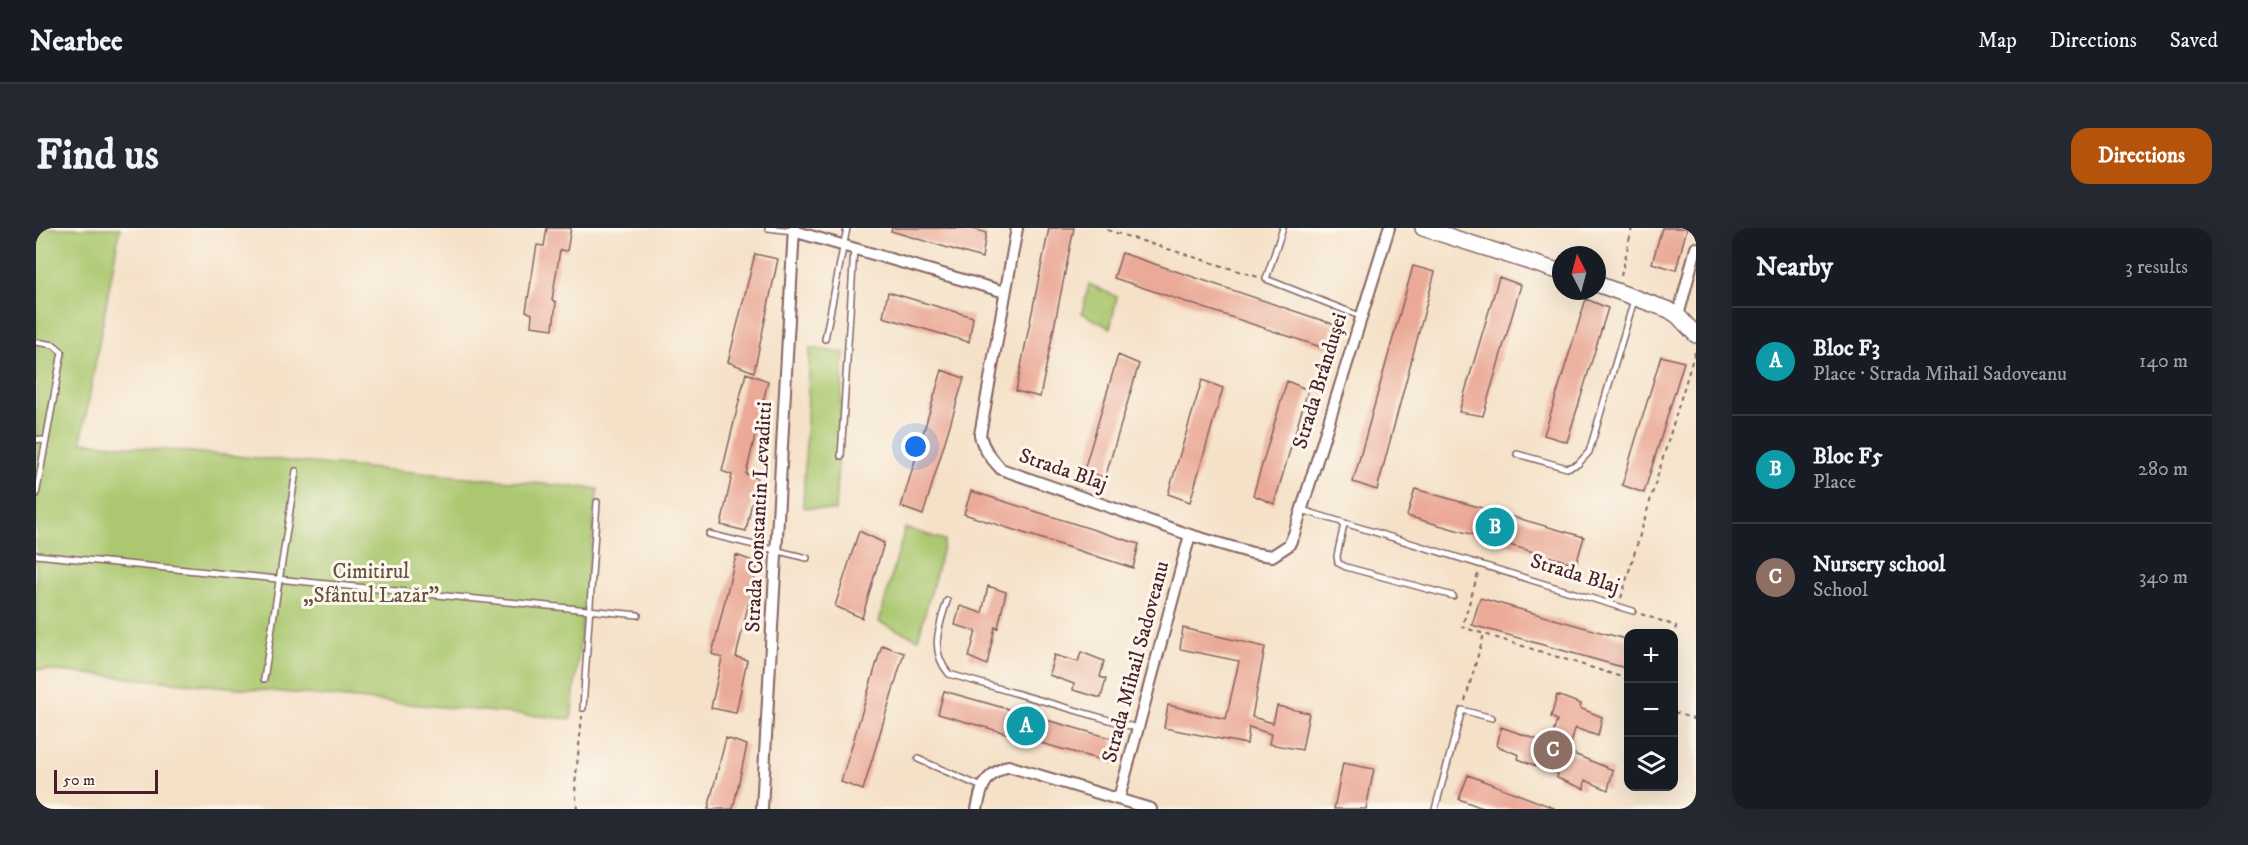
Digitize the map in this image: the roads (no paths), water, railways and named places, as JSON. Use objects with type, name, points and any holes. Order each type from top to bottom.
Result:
[{"type":"street","name":"Strada Blaj","points":[[1017,228],[980,435],[982,445],[988,455],[1001,469],[1190,535],[1262,556],[1272,556],[1289,545]]},
{"type":"street","name":"Strada Brândușei","points":[[1289,545],[1389,228]]},
{"type":"street","points":[[1423,228],[1552,269]]},
{"type":"street","points":[[794,230],[1005,292]]},
{"type":"street","name":"Strada Constantin Levaditti","points":[[762,809],[794,230]]},
{"type":"street","points":[[1678,316],[1696,248]]},
{"type":"street","points":[[1606,287],[1670,310],[1696,335]]},
{"type":"street","name":"Strada Mihail Sadoveanu","points":[[1119,798],[1190,535]]},
{"type":"street","points":[[978,809],[982,787],[992,773],[1008,766],[1151,809]]},
{"type":"lane","points":[[768,228],[794,230]]},
{"type":"lane","points":[[825,339],[847,228]]},
{"type":"lane","points":[[1283,228],[1266,279],[1360,316]]},
{"type":"lane","points":[[841,456],[854,249]]},
{"type":"lane","points":[[1517,454],[1567,468],[1578,464],[1589,452],[1635,296]]},
{"type":"lane","points":[[36,342],[54,345],[62,352],[36,495]]},
{"type":"lane","points":[[36,439],[46,441]]},
{"type":"lane","points":[[264,679],[296,471]]},
{"type":"lane","points":[[583,708],[597,502]]},
{"type":"lane","name":"Strada Blaj","points":[[1301,509],[1480,566],[1633,611]]},
{"type":"lane","points":[[1344,524],[1337,556],[1338,563],[1453,596]]},
{"type":"lane","points":[[709,534],[807,558]]},
{"type":"lane","points":[[36,555],[638,615]]},
{"type":"lane","points":[[947,601],[937,632],[940,664],[949,674],[1137,728]]},
{"type":"lane","points":[[1435,809],[1462,710],[1492,718]]},
{"type":"lane","points":[[918,759],[982,787]]},
{"type":"place","name":"Bloc F5","points":[[1495,527]]},
{"type":"place","name":"Bloc F3","points":[[1026,726]]},
{"type":"place","name":"Nursery school","points":[[1553,750]]},
{"type":"park label","name":"Cimitirul „Sfântul Lazăr”","points":[[371,584]]}]
